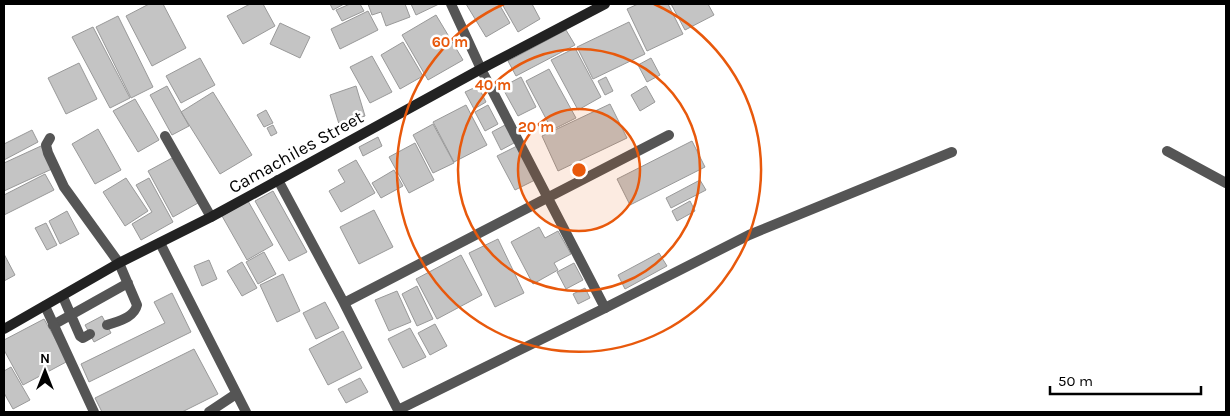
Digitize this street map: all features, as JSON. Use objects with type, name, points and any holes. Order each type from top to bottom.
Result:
[{"type":"street","points":[[451,4],[481,69],[605,308]]},
{"type":"street","name":"Camachiles Street","points":[[4,329],[63,297],[119,263],[211,218],[481,69],[604,4]]},
{"type":"street","points":[[344,303],[669,135]]},
{"type":"street","points":[[164,136],[211,218]]},
{"type":"street","points":[[50,138],[46,146],[64,187],[119,263],[137,305],[136,311],[107,325]]},
{"type":"street","points":[[1167,151],[1226,183]]},
{"type":"street","points":[[278,180],[344,303],[398,411],[749,235],[952,152]]},
{"type":"street","points":[[160,243],[246,412]]},
{"type":"street","points":[[53,325],[128,283]]},
{"type":"street","points":[[63,297],[80,336],[83,338],[90,334]]},
{"type":"street","points":[[46,306],[94,412]]},
{"type":"street","points":[[208,412],[236,394]]},
{"type":"building","points":[[149,4],[163,4],[186,48],[152,66],[126,16]]},
{"type":"building","points":[[250,4],[263,4],[275,26],[243,44],[227,16]]},
{"type":"building","points":[[330,4],[344,4],[333,10]]},
{"type":"building","points":[[350,4],[360,4],[364,11],[342,21],[336,10]]},
{"type":"building","points":[[368,4],[405,4],[410,17],[386,26],[381,12],[372,15]]},
{"type":"building","points":[[411,4],[439,4],[416,15]]},
{"type":"building","points":[[466,4],[499,4],[510,23],[486,37]]},
{"type":"building","points":[[502,4],[532,4],[540,19],[518,32]]},
{"type":"building","points":[[638,4],[668,4],[683,34],[647,51],[627,9]]},
{"type":"building","points":[[671,4],[708,4],[714,15],[685,30]]},
{"type":"building","points":[[368,11],[378,30],[340,49],[331,29]]},
{"type":"building","points":[[436,15],[463,60],[428,80],[402,35]]},
{"type":"building","points":[[118,16],[153,87],[131,98],[96,27]]},
{"type":"building","points":[[629,22],[645,54],[593,79],[577,47]]},
{"type":"building","points":[[280,23],[310,37],[300,58],[270,44]]},
{"type":"building","points":[[93,27],[130,98],[110,108],[72,37]]},
{"type":"building","points":[[566,30],[575,45],[516,76],[508,61]]},
{"type":"building","points":[[403,42],[423,76],[400,89],[381,55]]},
{"type":"building","points":[[575,48],[601,97],[578,110],[551,60]]},
{"type":"building","points":[[372,56],[392,92],[370,103],[350,67]]},
{"type":"building","points":[[200,58],[215,85],[181,103],[166,76]]},
{"type":"building","points":[[651,58],[660,75],[647,82],[638,65]]},
{"type":"building","points":[[79,63],[97,99],[66,114],[48,78]]},
{"type":"building","points":[[549,69],[576,118],[552,130],[526,81]]},
{"type":"building","points":[[521,77],[536,107],[518,116],[502,87]]},
{"type":"building","points":[[606,77],[613,91],[605,95],[598,81]]},
{"type":"building","points":[[167,86],[189,126],[172,135],[150,95]]},
{"type":"building","points":[[356,86],[365,116],[339,124],[330,95]]},
{"type":"building","points":[[478,86],[486,102],[474,109],[465,92]]},
{"type":"building","points":[[646,86],[655,102],[640,111],[631,95]]},
{"type":"building","points":[[213,92],[252,155],[220,174],[181,112]]},
{"type":"building","points":[[135,99],[159,140],[138,152],[113,111]]},
{"type":"building","points":[[610,104],[627,138],[558,171],[542,136]]},
{"type":"building","points":[[466,105],[487,145],[454,162],[433,122]]},
{"type":"building","points":[[488,105],[498,124],[485,131],[475,112]]},
{"type":"building","points":[[266,110],[273,123],[264,127],[257,115]]},
{"type":"building","points":[[433,124],[454,163],[433,173],[413,135]]},
{"type":"building","points":[[273,125],[277,133],[271,136],[267,128]]},
{"type":"building","points":[[505,125],[514,143],[501,150],[492,132]]},
{"type":"building","points":[[98,129],[121,170],[95,184],[72,144]]},
{"type":"building","points":[[32,130],[38,142],[4,160],[4,144]]},
{"type":"building","points":[[378,137],[382,146],[363,156],[359,147]]},
{"type":"building","points":[[692,141],[705,167],[630,205],[617,179]]},
{"type":"building","points":[[415,143],[434,180],[409,193],[389,157]]},
{"type":"building","points":[[41,146],[52,169],[4,191],[4,163]]},
{"type":"building","points":[[517,146],[535,180],[515,190],[497,156]]},
{"type":"building","points":[[172,158],[198,203],[173,217],[148,171]]},
{"type":"building","points":[[356,160],[375,193],[341,212],[329,191],[345,182],[338,170]]},
{"type":"building","points":[[394,170],[403,186],[381,198],[372,183]]},
{"type":"building","points":[[45,174],[54,190],[4,215],[4,195]]},
{"type":"building","points":[[126,178],[148,211],[125,226],[103,192]]},
{"type":"building","points":[[149,178],[173,222],[141,240],[132,224],[152,212],[136,185]]},
{"type":"building","points":[[700,180],[706,190],[671,208],[666,198]]},
{"type":"building","points":[[273,191],[307,252],[289,261],[255,201]]},
{"type":"building","points":[[248,201],[273,245],[247,260],[222,216]]},
{"type":"building","points":[[690,201],[695,211],[677,221],[672,211]]},
{"type":"building","points":[[374,210],[393,247],[359,264],[340,227]]},
{"type":"building","points":[[67,211],[79,234],[60,244],[49,221]]},
{"type":"building","points":[[46,223],[57,245],[47,250],[35,228]]},
{"type":"building","points":[[539,227],[545,238],[558,231],[571,254],[554,263],[558,270],[533,284],[511,242]]},
{"type":"building","points":[[498,239],[524,293],[495,307],[469,253]]},
{"type":"building","points":[[264,252],[276,274],[258,284],[246,262]]},
{"type":"building","points":[[659,253],[667,266],[625,289],[618,275]]},
{"type":"building","points":[[4,254],[15,275],[4,281]]},
{"type":"building","points":[[461,255],[482,295],[437,319],[416,279]]},
{"type":"building","points":[[209,260],[217,279],[202,286],[194,266]]},
{"type":"building","points":[[242,262],[257,288],[242,296],[227,271]]},
{"type":"building","points":[[574,263],[583,280],[566,289],[557,272]]},
{"type":"building","points":[[283,274],[300,311],[277,322],[260,285]]},
{"type":"building","points":[[417,286],[433,319],[417,326],[402,294]]},
{"type":"building","points":[[585,288],[590,298],[578,304],[573,294]]},
{"type":"building","points":[[397,291],[411,322],[389,331],[375,300]]},
{"type":"building","points":[[172,293],[191,332],[89,382],[81,364],[165,323],[154,302]]},
{"type":"building","points":[[325,302],[339,328],[316,339],[303,313]]},
{"type":"building","points":[[102,316],[111,333],[94,342],[85,325]]},
{"type":"building","points":[[44,319],[68,361],[23,385],[4,350],[4,340]]},
{"type":"building","points":[[435,324],[447,346],[430,355],[418,333]]},
{"type":"building","points":[[410,328],[426,357],[403,368],[388,339]]},
{"type":"building","points":[[343,331],[362,368],[328,385],[309,349]]},
{"type":"building","points":[[194,349],[218,394],[182,412],[102,412],[95,398]]},
{"type":"building","points":[[11,367],[30,400],[13,409],[4,393],[4,371]]},
{"type":"building","points":[[360,378],[368,392],[346,403],[338,389]]}]
